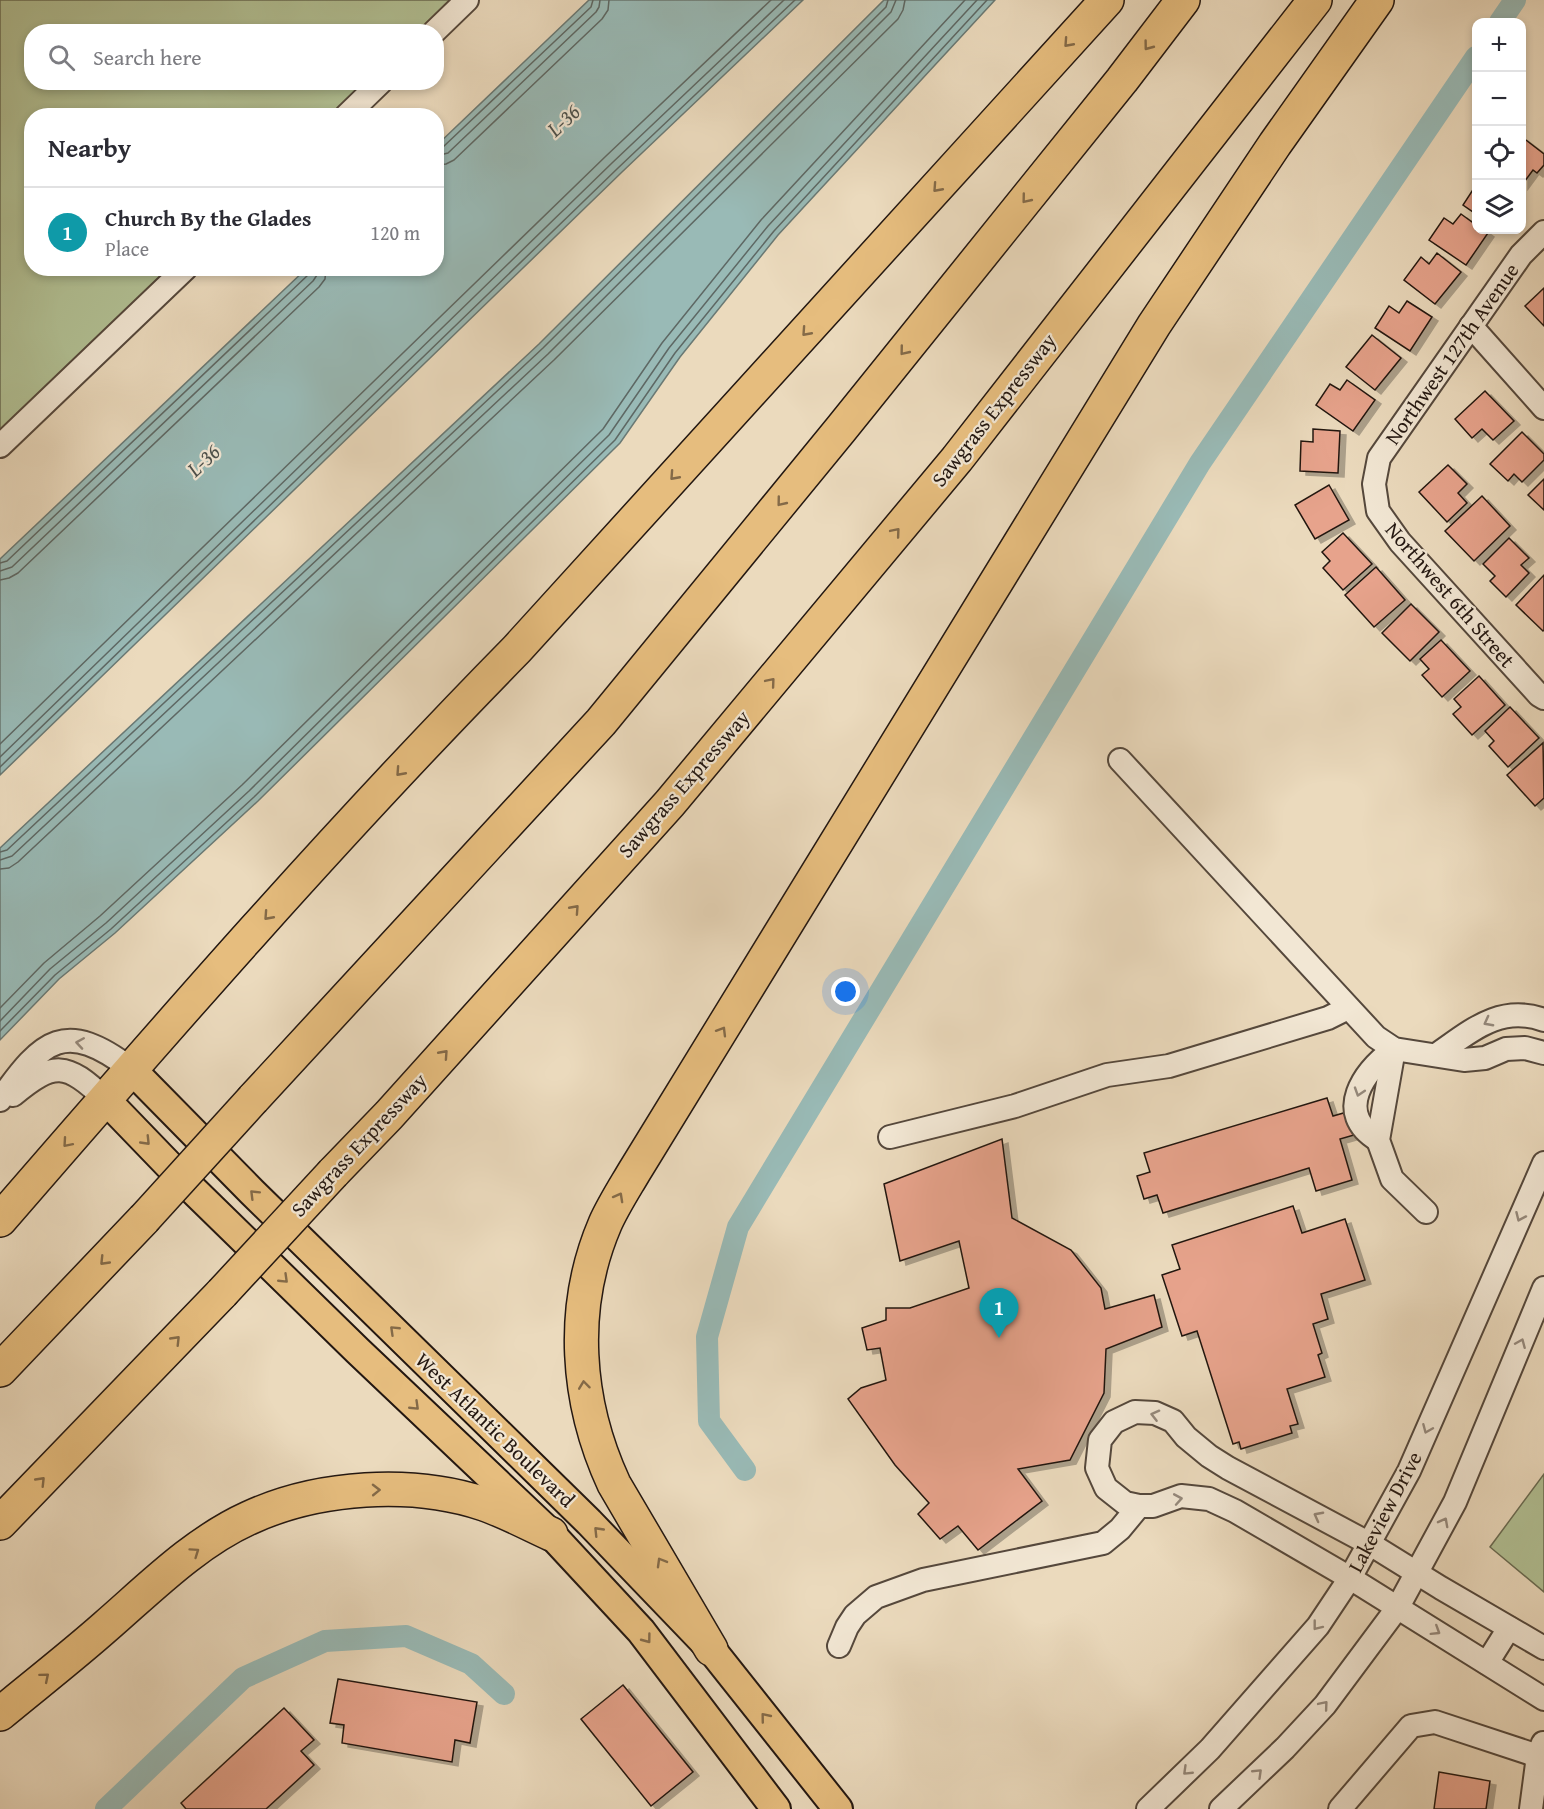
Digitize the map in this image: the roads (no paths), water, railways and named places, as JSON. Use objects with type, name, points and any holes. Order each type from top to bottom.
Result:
[{"type":"highway","points":[[0,1220],[168,1026],[415,755],[517,649],[1107,0]]},
{"type":"highway","points":[[0,1370],[144,1219],[601,722],[856,410],[1122,80],[1183,0]]},
{"type":"highway","name":"Sawgrass Expressway","points":[[0,1523],[222,1293],[397,1106],[678,794],[957,459],[1315,0]]},
{"type":"highway","points":[[711,1649],[614,1484],[603,1461],[591,1420],[585,1388],[581,1338],[588,1282],[605,1224],[634,1172],[1148,335],[1275,144],[1377,0]]},
{"type":"highway","points":[[0,1714],[189,1556],[220,1534],[249,1518],[277,1507],[338,1492],[399,1490],[458,1497],[484,1504],[551,1534]]},
{"type":"main road","name":"West Atlantic Boulevard","points":[[131,1069],[252,1192],[589,1522],[711,1649],[838,1809]]},
{"type":"main road","name":"West Atlantic Boulevard","points":[[105,1099],[188,1185],[340,1335],[551,1534],[641,1631],[776,1809]]},
{"type":"street","points":[[442,24],[467,0]]},
{"type":"street","points":[[354,108],[373,90]]},
{"type":"street","name":"Northwest 127th Avenue","points":[[1374,484],[1379,458],[1521,255],[1544,232]]},
{"type":"street","points":[[0,446],[178,276]]},
{"type":"street","points":[[1471,326],[1544,408]]},
{"type":"street","name":"Northwest 6th Street","points":[[1374,484],[1378,511],[1400,542],[1544,698]]},
{"type":"street","points":[[1120,760],[1376,1037],[1394,1049],[1464,1060],[1485,1058],[1506,1049],[1525,1048],[1544,1053]]},
{"type":"street","points":[[890,1137],[1015,1106],[1107,1075],[1169,1066],[1328,1018],[1348,1008]]},
{"type":"street","points":[[1436,1055],[1471,1031],[1500,1016],[1530,1015],[1544,1020]]},
{"type":"street","points":[[0,1100],[31,1058],[58,1042],[76,1041],[89,1044],[104,1050],[131,1069]]},
{"type":"street","points":[[1394,1049],[1368,1073],[1358,1090],[1355,1108],[1366,1133],[1378,1140],[1392,1179],[1426,1212]]},
{"type":"street","points":[[0,1106],[31,1080],[46,1072],[55,1071],[71,1072],[79,1076],[105,1099]]},
{"type":"street","name":"Lakeview Drive","points":[[1148,1809],[1218,1741],[1318,1626],[1350,1578],[1409,1471],[1544,1163]]},
{"type":"street","points":[[1221,1809],[1285,1748],[1325,1705],[1398,1607],[1455,1502],[1544,1288]]},
{"type":"street","points":[[1544,1648],[1370,1544],[1228,1468],[1186,1437],[1173,1421],[1155,1413],[1135,1412],[1114,1422],[1100,1440],[1097,1468],[1106,1488],[1125,1503],[1153,1506],[1181,1496],[1209,1499],[1235,1511],[1398,1607],[1544,1699]]},
{"type":"street","points":[[839,1646],[855,1615],[876,1597],[923,1580],[1103,1543],[1120,1529],[1139,1506]]},
{"type":"street","points":[[1487,1664],[1509,1628]]},
{"type":"street","points":[[1340,1809],[1411,1726],[1435,1722],[1541,1749],[1531,1809]]},
{"type":"water","name":"L-36","points":[[589,0],[803,0],[622,172],[0,775],[0,559],[299,276],[444,276],[444,138]]},
{"type":"water","points":[[884,0],[995,0],[778,235],[680,357],[620,443],[258,801],[115,933],[59,979],[0,1040],[0,848],[539,344]]},
{"type":"waterway","points":[[1503,18],[1515,0]]},
{"type":"waterway","points":[[745,1470],[709,1421],[707,1337],[738,1227],[1200,463],[1472,63]]},
{"type":"waterway","points":[[106,1809],[243,1678],[325,1641],[406,1636],[471,1664],[504,1694]]},
{"type":"place","name":"Church By the Glades","points":[[999,1338]]}]
